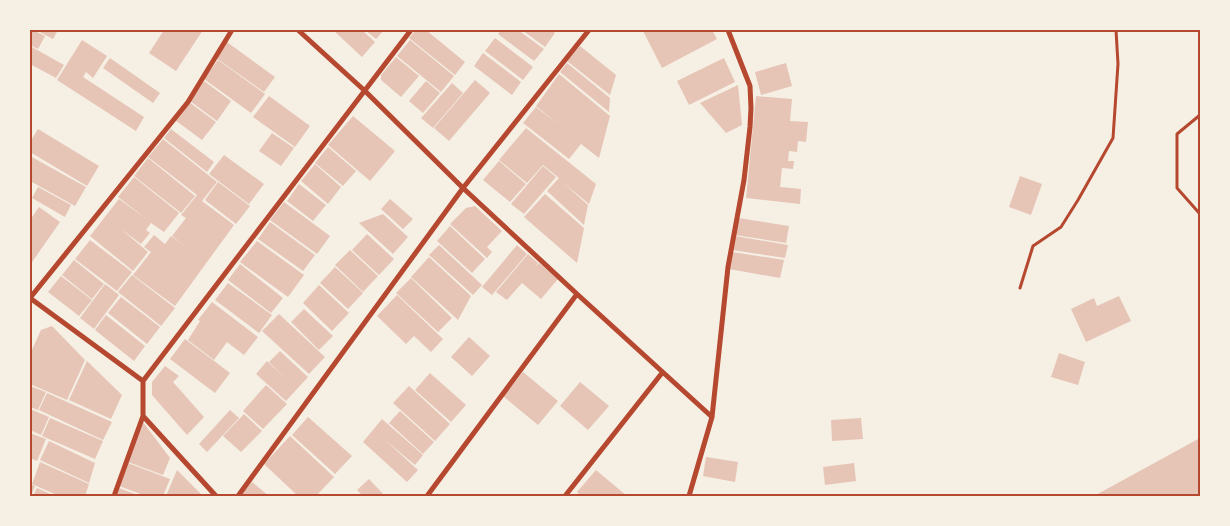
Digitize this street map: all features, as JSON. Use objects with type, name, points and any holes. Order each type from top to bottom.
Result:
[{"type":"street","points":[[143,381],[30,298],[188,102],[232,30]]},
{"type":"street","points":[[298,30],[365,90],[463,188],[712,417]]},
{"type":"street","points":[[114,496],[143,416],[143,381],[411,30]]},
{"type":"street","points":[[238,496],[463,188],[589,30]]},
{"type":"street","points":[[689,496],[712,417],[728,267],[744,180],[751,108],[750,86],[728,30]]},
{"type":"street","points":[[428,496],[577,294]]},
{"type":"street","points":[[565,496],[662,373]]},
{"type":"street","points":[[143,416],[216,496]]},
{"type":"path","points":[[1020,288],[1033,246],[1061,227],[1113,138],[1118,64],[1116,30]]},
{"type":"path","points":[[1200,115],[1177,134],[1176,188],[1200,214]]},
{"type":"building","points":[[30,30],[45,36],[38,49],[30,45]]},
{"type":"building","points":[[36,30],[58,30],[53,39]]},
{"type":"building","points":[[164,30],[203,30],[176,71],[149,53]]},
{"type":"building","points":[[333,30],[362,30],[375,42],[362,57]]},
{"type":"building","points":[[365,30],[384,30],[376,39]]},
{"type":"building","points":[[416,30],[426,30],[465,62],[455,75],[409,38]]},
{"type":"building","points":[[501,30],[518,30],[544,49],[534,61],[498,34]]},
{"type":"building","points":[[522,30],[550,30],[555,33],[545,47]]},
{"type":"building","points":[[712,30],[717,39],[662,68],[643,31]]},
{"type":"building","points":[[495,38],[533,67],[523,80],[485,51]]},
{"type":"building","points":[[82,40],[107,56],[93,78],[86,72],[83,77],[144,117],[136,131],[57,80]]},
{"type":"building","points":[[410,40],[454,76],[441,92],[397,56]]},
{"type":"building","points":[[227,42],[275,77],[264,92],[216,58]]},
{"type":"building","points":[[30,46],[64,65],[56,78],[30,64]]},
{"type":"building","points":[[580,46],[616,75],[610,95],[567,61]]},
{"type":"building","points":[[483,53],[521,82],[512,95],[474,66]]},
{"type":"building","points":[[396,57],[419,76],[401,97],[381,80],[381,75]]},
{"type":"building","points":[[110,58],[160,93],[153,103],[103,68]]},
{"type":"building","points":[[724,58],[735,82],[689,105],[677,81]]},
{"type":"building","points":[[218,60],[265,94],[251,113],[204,79]]},
{"type":"building","points":[[567,63],[610,98],[609,112],[560,72]]},
{"type":"building","points":[[786,63],[792,86],[761,95],[755,72]]},
{"type":"building","points":[[559,74],[610,116],[599,158],[581,144],[569,159],[523,123],[536,107],[558,124],[536,106]]},
{"type":"building","points":[[475,80],[490,93],[449,141],[434,128]]},
{"type":"building","points":[[204,81],[231,101],[217,121],[190,101]]},
{"type":"building","points":[[426,81],[440,93],[423,113],[409,101]]},
{"type":"building","points":[[452,83],[463,93],[433,128],[421,118]]},
{"type":"building","points":[[738,85],[742,125],[726,133],[700,103]]},
{"type":"building","points":[[269,96],[310,126],[295,147],[253,117]]},
{"type":"building","points":[[756,96],[792,99],[790,121],[808,122],[806,142],[798,141],[797,152],[789,151],[788,161],[794,161],[793,169],[782,168],[780,187],[801,189],[800,204],[746,198]]},
{"type":"building","points":[[189,102],[216,122],[202,140],[175,120]]},
{"type":"building","points":[[353,116],[395,151],[370,181],[328,145]]},
{"type":"building","points":[[526,128],[596,184],[589,204],[561,181],[588,205],[584,225],[547,191],[559,178],[543,165],[527,183],[499,160]]},
{"type":"building","points":[[38,129],[99,166],[87,186],[30,152],[30,142]]},
{"type":"building","points":[[171,129],[214,162],[207,172],[164,138]]},
{"type":"building","points":[[272,133],[294,148],[281,166],[259,151]]},
{"type":"building","points":[[163,139],[217,182],[202,201],[234,225],[175,306],[133,275],[151,252],[144,247],[154,235],[165,244],[171,236],[186,247],[172,236],[186,218],[181,215],[197,195],[148,157]]},
{"type":"building","points":[[328,147],[356,171],[343,186],[315,163]]},
{"type":"building","points":[[224,155],[264,184],[249,204],[209,174]]},
{"type":"building","points":[[30,156],[86,187],[75,206],[30,181]]},
{"type":"building","points":[[148,158],[195,196],[181,213],[134,176]]},
{"type":"building","points":[[499,161],[526,184],[510,202],[483,180]]},
{"type":"building","points":[[315,164],[341,187],[328,204],[301,181]]},
{"type":"building","points":[[543,166],[556,177],[524,214],[511,204]]},
{"type":"building","points":[[1020,176],[1042,184],[1031,215],[1009,207]]},
{"type":"building","points":[[134,177],[179,213],[164,232],[151,223],[146,230],[150,233],[141,244],[121,229],[148,252],[133,271],[90,236],[119,199],[148,220],[118,197]]},
{"type":"building","points":[[218,182],[250,206],[236,224],[205,200]]},
{"type":"building","points":[[299,184],[326,205],[313,221],[287,201]]},
{"type":"building","points":[[38,187],[71,205],[65,217],[32,198]]},
{"type":"building","points":[[545,194],[584,228],[577,263],[524,217]]},
{"type":"building","points":[[390,199],[413,219],[403,229],[381,209]]},
{"type":"building","points":[[284,202],[330,236],[317,254],[270,220]]},
{"type":"building","points":[[475,206],[502,231],[487,247],[492,252],[487,258],[450,224],[466,208]]},
{"type":"building","points":[[39,207],[60,222],[30,265],[30,220]]},
{"type":"building","points":[[383,214],[408,237],[393,254],[359,223]]},
{"type":"building","points":[[738,218],[789,226],[786,243],[735,235]]},
{"type":"building","points":[[270,222],[315,255],[303,271],[258,239]]},
{"type":"building","points":[[450,226],[485,259],[472,273],[437,241]]},
{"type":"building","points":[[367,234],[394,259],[379,275],[352,250]]},
{"type":"building","points":[[735,236],[788,245],[785,258],[732,250]]},
{"type":"building","points":[[90,240],[132,272],[117,291],[75,259]]},
{"type":"building","points":[[257,241],[304,275],[288,297],[240,262]]},
{"type":"building","points":[[439,245],[482,285],[473,295],[429,255]]},
{"type":"building","points":[[517,245],[527,254],[492,295],[482,287]]},
{"type":"building","points":[[350,250],[378,276],[363,292],[335,265]]},
{"type":"building","points":[[732,252],[784,260],[780,278],[729,269]]},
{"type":"building","points":[[528,254],[538,263],[535,267],[539,263],[558,279],[541,299],[522,283],[507,300],[496,292]]},
{"type":"building","points":[[429,257],[471,296],[458,320],[411,277]]},
{"type":"building","points":[[74,260],[104,284],[92,299],[62,275]]},
{"type":"building","points":[[240,264],[283,298],[271,313],[228,280]]},
{"type":"building","points":[[335,267],[363,293],[348,309],[320,283]]},
{"type":"building","points":[[132,275],[175,308],[161,326],[118,292]]},
{"type":"building","points":[[61,276],[92,300],[79,316],[48,292]]},
{"type":"building","points":[[411,278],[452,318],[438,332],[396,293]]},
{"type":"building","points":[[228,283],[272,315],[259,333],[215,300]]},
{"type":"building","points":[[105,284],[119,295],[94,329],[80,318]]},
{"type":"building","points":[[319,285],[349,313],[332,331],[303,303]]},
{"type":"building","points":[[397,295],[443,339],[431,352],[414,336],[406,344],[377,316]]},
{"type":"building","points":[[1119,296],[1131,321],[1086,342],[1071,309],[1094,298],[1097,306]]},
{"type":"building","points":[[121,297],[160,327],[147,344],[108,313]]},
{"type":"building","points":[[212,302],[258,337],[244,355],[227,342],[214,360],[188,340],[200,321],[198,320]]},
{"type":"building","points":[[304,309],[333,336],[319,350],[291,322]]},
{"type":"building","points":[[279,314],[325,357],[309,374],[262,331]]},
{"type":"building","points":[[106,315],[145,346],[134,361],[95,330]]},
{"type":"building","points":[[52,326],[85,360],[67,400],[30,384],[30,354],[41,330]]},
{"type":"building","points":[[469,337],[490,356],[472,376],[451,357]]},
{"type":"building","points":[[185,339],[230,373],[215,393],[170,359]]},
{"type":"building","points":[[280,351],[308,377],[286,401],[256,374],[267,361],[287,380],[269,362]]},
{"type":"building","points":[[1059,353],[1085,362],[1078,385],[1051,377]]},
{"type":"building","points":[[87,361],[122,395],[111,419],[69,400]]},
{"type":"building","points":[[165,366],[179,376],[173,382],[204,417],[187,435],[152,395],[152,382]]},
{"type":"building","points":[[523,372],[558,401],[538,425],[503,396]]},
{"type":"building","points":[[430,373],[466,405],[451,422],[415,390]]},
{"type":"building","points":[[580,382],[609,406],[588,430],[560,406]]},
{"type":"building","points":[[266,385],[287,404],[263,429],[243,411]]},
{"type":"building","points":[[30,386],[46,392],[38,410],[30,407]]},
{"type":"building","points":[[409,386],[450,424],[435,441],[393,403]]},
{"type":"building","points":[[47,393],[112,422],[103,440],[39,410]]},
{"type":"building","points":[[30,409],[49,417],[41,435],[30,430]]},
{"type":"building","points":[[230,410],[239,418],[207,452],[199,444]]},
{"type":"building","points":[[400,411],[434,442],[423,454],[389,423]]},
{"type":"building","points":[[244,414],[262,431],[241,452],[223,436]]},
{"type":"building","points":[[308,417],[352,456],[335,474],[292,435]]},
{"type":"building","points":[[50,418],[103,441],[95,459],[42,436]]},
{"type":"building","points":[[861,418],[863,439],[832,441],[831,420]]},
{"type":"building","points":[[382,419],[423,455],[415,465],[385,440],[418,470],[407,482],[363,442]]},
{"type":"building","points":[[143,422],[170,458],[163,475],[128,462]]},
{"type":"building","points":[[30,433],[46,439],[37,461],[30,458]]},
{"type":"building","points":[[290,436],[334,477],[316,496],[298,496],[264,464]]},
{"type":"building","points":[[1200,438],[1200,493],[1194,496],[1094,496]]},
{"type":"building","points":[[49,441],[95,463],[89,483],[40,460]]},
{"type":"building","points":[[706,457],[738,462],[735,482],[703,476]]},
{"type":"building","points":[[40,462],[89,484],[85,496],[59,496],[32,484]]},
{"type":"building","points":[[128,463],[170,479],[163,496],[146,496],[119,486]]},
{"type":"building","points":[[854,463],[856,481],[825,485],[823,467]]},
{"type":"building","points":[[177,470],[203,496],[166,496]]},
{"type":"building","points":[[596,470],[627,496],[581,496],[577,492]]},
{"type":"building","points":[[369,479],[385,496],[363,496],[357,490]]},
{"type":"building","points":[[252,482],[269,496],[240,496]]},
{"type":"building","points":[[30,484],[35,486],[31,496],[30,496]]},
{"type":"building","points":[[37,488],[55,496],[33,496]]},
{"type":"building","points":[[119,488],[140,496],[116,496]]}]
